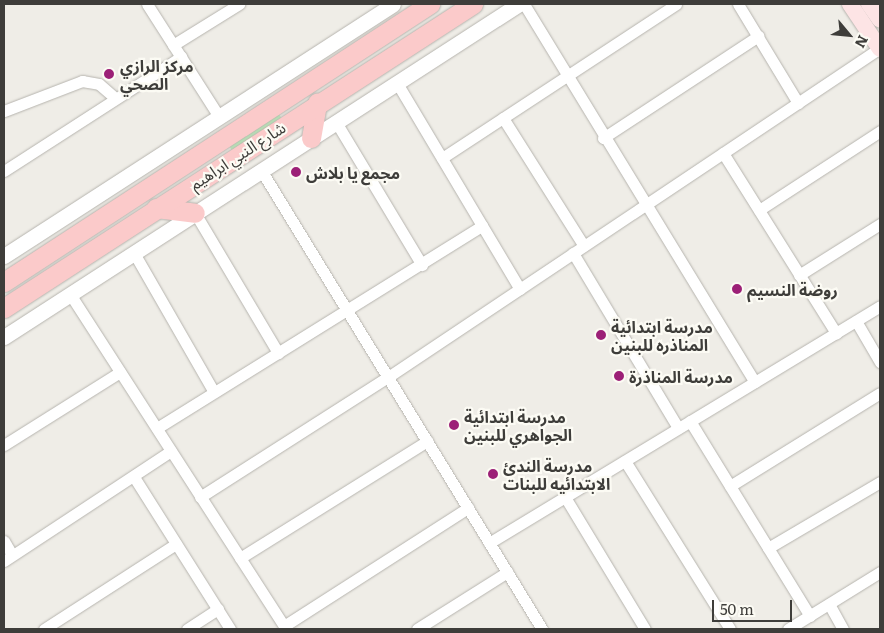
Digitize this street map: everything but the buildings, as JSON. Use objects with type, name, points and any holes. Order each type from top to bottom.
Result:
[{"type":"main road","points":[[360,48],[419,4]]},
{"type":"main road","name":"شارع النبي ابراهيم","points":[[4,282],[430,4]]},
{"type":"main road","name":"شارع النبي ابراهيم","points":[[4,308],[316,103],[473,4]]},
{"type":"main road","points":[[373,67],[490,4]]},
{"type":"main road","points":[[850,4],[880,48]]},
{"type":"main road","points":[[869,4],[880,20]]},
{"type":"main road","points":[[311,138],[316,103]]},
{"type":"main road","points":[[156,208],[195,213]]},
{"type":"street","points":[[147,4],[220,118]]},
{"type":"street","points":[[173,44],[240,4]]},
{"type":"street","points":[[4,256],[220,118],[393,4]]},
{"type":"street","points":[[4,337],[519,4]]},
{"type":"street","points":[[524,4],[644,206],[755,382]]},
{"type":"street","points":[[442,158],[676,4]]},
{"type":"street","points":[[738,4],[798,103]]},
{"type":"street","points":[[603,138],[758,36]]},
{"type":"street","points":[[200,496],[388,377],[880,48]]},
{"type":"street","points":[[4,171],[114,98],[181,57]]},
{"type":"street","points":[[4,112],[82,81],[99,84],[114,98]]},
{"type":"street","points":[[397,83],[520,289]]},
{"type":"street","points":[[502,118],[584,246]]},
{"type":"street","points":[[336,122],[422,264]]},
{"type":"street","points":[[759,210],[880,131]]},
{"type":"street","points":[[723,153],[836,332]]},
{"type":"street","points":[[262,170],[542,629]]},
{"type":"street","points":[[195,213],[278,353]]},
{"type":"street","points":[[800,275],[880,224]]},
{"type":"street","points":[[156,428],[482,226]]},
{"type":"street","points":[[134,253],[214,392]]},
{"type":"street","points":[[573,253],[678,428]]},
{"type":"street","points":[[70,294],[285,627],[468,508]]},
{"type":"street","points":[[489,543],[880,306]]},
{"type":"street","points":[[856,320],[880,362]]},
{"type":"street","points":[[4,445],[120,372]]},
{"type":"street","points":[[730,486],[880,393]]},
{"type":"street","points":[[690,421],[810,616]]},
{"type":"street","points":[[240,558],[427,441]]},
{"type":"street","points":[[4,541],[8,558],[171,452]]},
{"type":"street","points":[[625,461],[730,629]]},
{"type":"street","points":[[134,477],[230,629]]},
{"type":"street","points":[[768,548],[880,482]]},
{"type":"street","points":[[565,497],[645,629]]},
{"type":"street","points":[[44,629],[176,544]]},
{"type":"street","points":[[417,629],[507,572]]},
{"type":"street","points":[[788,629],[880,572]]},
{"type":"street","points":[[829,604],[843,629]]},
{"type":"street","points":[[187,629],[218,609]]},
{"type":"green space","points":[[279,114],[283,121],[232,150],[228,144]]},
{"type":"place","name":"مركز الرازي الصحي","points":[[109,74]]},
{"type":"place","name":"مجمع يا بلاش","points":[[296,172]]},
{"type":"place","name":"روضة النسيم","points":[[737,289]]},
{"type":"place","name":"مدرسة ابتدائية المناذره للبنين","points":[[601,335]]},
{"type":"place","name":"مدرسة المناذرة","points":[[619,376]]},
{"type":"place","name":"مدرسة ابتدائية الجواهري للبنين","points":[[454,425]]},
{"type":"place","name":"مدرسة الندئ الابتدائيه للبنات","points":[[493,474]]}]
